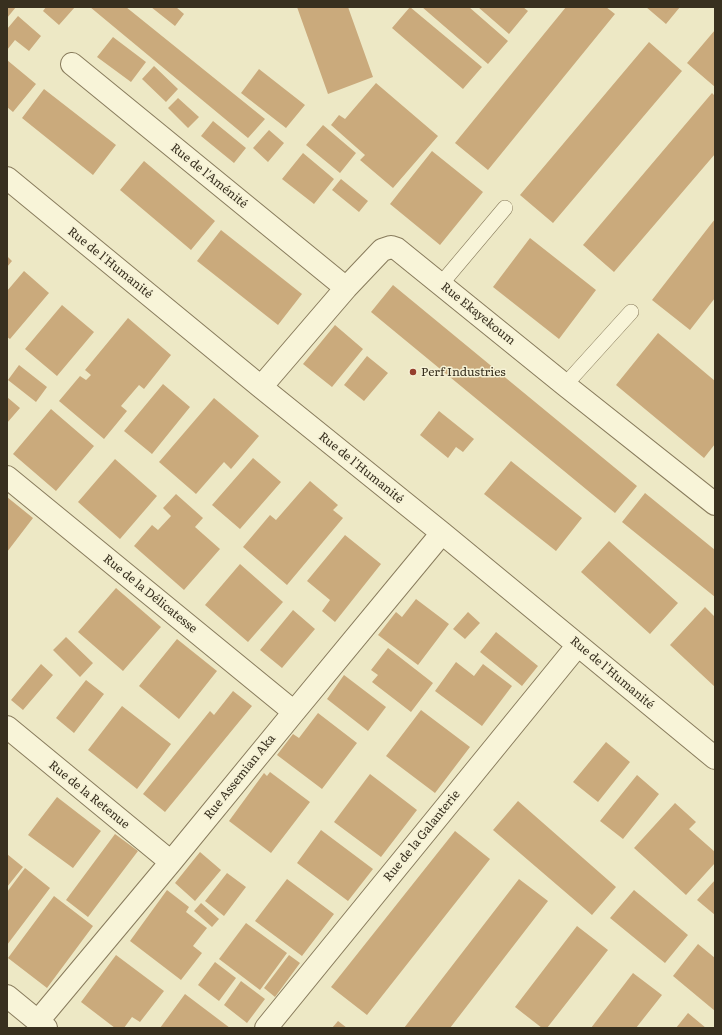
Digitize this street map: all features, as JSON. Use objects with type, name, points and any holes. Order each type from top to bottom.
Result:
[{"type":"street","name":"Rue de l'Aménité","points":[[72,64],[346,288]]},
{"type":"street","name":"Rue de l'Humanité","points":[[7,178],[715,758]]},
{"type":"street","name":"Rue Ekayekoum","points":[[261,387],[346,288],[382,250],[391,247],[397,248],[565,385],[715,503]]},
{"type":"street","name":"Rue de la Délicatesse","points":[[7,477],[294,712]]},
{"type":"street","name":"Rue Assemian Aka","points":[[42,1025],[171,862],[442,533]]},
{"type":"street","name":"Rue de la Galanterie","points":[[266,1028],[578,645]]},
{"type":"street","name":"Rue de la Retenue","points":[[7,727],[171,862]]},
{"type":"street","points":[[7,996],[42,1025]]},
{"type":"lane","points":[[441,284],[505,208]]},
{"type":"lane","points":[[565,385],[631,312]]},
{"type":"building","points":[[7,7],[16,7],[7,18]]},
{"type":"building","points":[[46,7],[75,7],[59,25],[43,11]]},
{"type":"building","points":[[90,7],[126,7],[265,119],[248,138]]},
{"type":"building","points":[[151,7],[176,7],[184,14],[175,26]]},
{"type":"building","points":[[297,7],[348,7],[373,77],[328,94]]},
{"type":"building","points":[[410,7],[482,67],[463,89],[392,28]]},
{"type":"building","points":[[422,7],[469,7],[508,41],[488,64]]},
{"type":"building","points":[[478,7],[523,7],[528,11],[509,34]]},
{"type":"building","points":[[566,7],[606,7],[615,14],[488,170],[455,143]]},
{"type":"building","points":[[646,7],[680,7],[666,24]]},
{"type":"building","points":[[18,16],[41,36],[29,51],[15,40],[7,50],[7,29]]},
{"type":"building","points":[[715,30],[715,87],[687,63]]},
{"type":"building","points":[[113,37],[146,62],[131,82],[97,57]]},
{"type":"building","points":[[649,42],[682,71],[553,223],[520,195]]},
{"type":"building","points":[[7,60],[36,84],[13,112],[7,107]]},
{"type":"building","points":[[154,66],[178,89],[166,102],[142,79]]},
{"type":"building","points":[[259,69],[305,105],[286,128],[241,93]]},
{"type":"building","points":[[376,83],[438,136],[393,188],[360,160],[365,155],[331,125],[339,115],[345,119]]},
{"type":"building","points":[[44,89],[116,145],[93,175],[22,118]]},
{"type":"building","points":[[712,93],[715,96],[715,154],[614,272],[583,245]]},
{"type":"building","points":[[178,98],[199,117],[188,128],[168,108]]},
{"type":"building","points":[[213,121],[246,148],[234,163],[201,136]]},
{"type":"building","points":[[323,125],[356,153],[340,173],[306,145]]},
{"type":"building","points":[[269,130],[284,143],[268,162],[253,148]]},
{"type":"building","points":[[432,151],[483,192],[440,245],[390,204]]},
{"type":"building","points":[[303,153],[334,179],[314,204],[282,179]]},
{"type":"building","points":[[144,161],[215,221],[191,250],[120,190]]},
{"type":"building","points":[[341,179],[368,201],[359,212],[332,190]]},
{"type":"building","points":[[715,219],[715,298],[690,330],[652,300]]},
{"type":"building","points":[[221,230],[302,294],[278,325],[197,261]]},
{"type":"building","points":[[530,238],[596,290],[559,339],[493,287]]},
{"type":"building","points":[[7,256],[12,261],[7,267]]},
{"type":"building","points":[[24,271],[49,293],[10,339],[7,337],[7,291]]},
{"type":"building","points":[[393,285],[637,486],[615,513],[371,312]]},
{"type":"building","points":[[62,305],[94,332],[57,376],[25,349]]},
{"type":"building","points":[[128,318],[171,355],[144,389],[139,385],[121,406],[127,411],[104,439],[59,401],[80,376],[86,380],[91,375],[85,370]]},
{"type":"building","points":[[335,325],[363,349],[332,387],[303,364]]},
{"type":"building","points":[[658,333],[715,381],[715,444],[704,458],[616,385]]},
{"type":"building","points":[[367,356],[388,373],[364,401],[344,385]]},
{"type":"building","points":[[19,365],[47,387],[36,402],[8,380]]},
{"type":"building","points":[[163,384],[190,407],[152,454],[124,431]]},
{"type":"building","points":[[7,397],[20,408],[7,423]]},
{"type":"building","points":[[214,398],[259,436],[231,469],[224,462],[196,494],[159,462]]},
{"type":"building","points":[[51,409],[94,446],[56,491],[13,454]]},
{"type":"building","points":[[439,411],[474,439],[463,452],[456,447],[448,458],[420,435]]},
{"type":"building","points":[[253,458],[281,482],[240,529],[212,505]]},
{"type":"building","points":[[115,459],[157,496],[120,539],[78,502]]},
{"type":"building","points":[[511,461],[582,518],[556,551],[484,494]]},
{"type":"building","points":[[310,481],[338,505],[333,510],[343,518],[287,585],[243,547],[270,515],[276,520]]},
{"type":"building","points":[[645,493],[715,550],[715,597],[622,522]]},
{"type":"building","points":[[176,494],[203,518],[195,527],[220,549],[184,590],[134,546],[152,525],[158,530],[171,516],[163,508]]},
{"type":"building","points":[[7,497],[33,518],[7,552]]},
{"type":"building","points":[[345,535],[381,564],[335,622],[322,611],[330,600],[307,581]]},
{"type":"building","points":[[609,541],[678,603],[650,634],[581,572]]},
{"type":"building","points":[[240,564],[283,602],[248,642],[205,605]]},
{"type":"building","points":[[116,588],[161,627],[123,671],[78,632]]},
{"type":"building","points":[[416,599],[449,624],[418,665],[378,635],[396,612],[402,617]]},
{"type":"building","points":[[705,607],[715,617],[715,687],[670,645]]},
{"type":"building","points":[[293,610],[315,629],[282,668],[260,650]]},
{"type":"building","points":[[468,612],[480,623],[465,639],[453,629]]},
{"type":"building","points":[[496,632],[538,666],[522,686],[480,652]]},
{"type":"building","points":[[66,637],[93,663],[80,677],[53,650]]},
{"type":"building","points":[[177,639],[217,671],[179,719],[139,686]]},
{"type":"building","points":[[388,648],[433,683],[411,712],[372,682],[378,675],[371,670]]},
{"type":"building","points":[[456,662],[474,676],[483,664],[512,686],[482,726],[435,691]]},
{"type":"building","points":[[41,664],[53,675],[23,710],[11,700]]},
{"type":"building","points":[[344,675],[386,707],[368,731],[327,699]]},
{"type":"building","points":[[86,680],[104,694],[74,733],[56,718]]},
{"type":"building","points":[[233,691],[252,706],[165,812],[143,794],[210,711],[214,715]]},
{"type":"building","points":[[122,706],[171,744],[137,789],[88,750]]},
{"type":"building","points":[[421,710],[470,747],[435,793],[386,756]]},
{"type":"building","points":[[318,713],[357,743],[322,789],[277,755],[293,734],[299,738]]},
{"type":"building","points":[[606,742],[630,762],[598,802],[573,782]]},
{"type":"building","points":[[270,772],[310,802],[271,853],[229,821],[264,773],[267,776]]},
{"type":"building","points":[[370,774],[417,810],[381,857],[334,822]]},
{"type":"building","points":[[637,775],[659,794],[623,839],[600,821]]},
{"type":"building","points":[[57,797],[101,831],[73,868],[28,835]]},
{"type":"building","points":[[518,801],[616,887],[592,915],[493,830]]},
{"type":"building","points":[[675,803],[696,822],[689,829],[715,852],[715,863],[686,895],[634,848]]},
{"type":"building","points":[[321,830],[373,869],[348,901],[297,863]]},
{"type":"building","points":[[455,831],[490,859],[367,1015],[331,987]]},
{"type":"building","points":[[115,834],[138,851],[88,917],[66,900]]},
{"type":"building","points":[[200,852],[221,870],[195,901],[175,883]]},
{"type":"building","points":[[7,854],[23,867],[7,887]]},
{"type":"building","points":[[25,868],[50,888],[7,945],[7,892]]},
{"type":"building","points":[[227,873],[246,887],[224,916],[205,901]]},
{"type":"building","points":[[287,879],[334,914],[302,956],[255,921]]},
{"type":"building","points":[[519,879],[548,901],[450,1028],[404,1028]]},
{"type":"building","points":[[715,880],[715,915],[697,900]]},
{"type":"building","points":[[167,890],[189,907],[186,912],[207,928],[193,946],[202,953],[181,980],[130,941]]},
{"type":"building","points":[[634,890],[688,935],[665,963],[610,918]]},
{"type":"building","points":[[54,896],[93,926],[47,988],[8,958]]},
{"type":"building","points":[[201,903],[219,919],[212,927],[194,911]]},
{"type":"building","points":[[246,923],[287,953],[260,990],[219,959]]},
{"type":"building","points":[[577,926],[608,950],[547,1028],[542,1028],[515,1007]]},
{"type":"building","points":[[698,944],[715,958],[715,1011],[673,976]]},
{"type":"building","points":[[116,955],[164,991],[140,1022],[132,1017],[124,1028],[115,1028],[81,1002]]},
{"type":"building","points":[[289,955],[300,963],[275,997],[264,988]]},
{"type":"building","points":[[215,962],[236,978],[219,1001],[198,985]]},
{"type":"building","points":[[633,973],[662,995],[636,1028],[591,1028]]},
{"type":"building","points":[[241,981],[265,999],[247,1023],[224,1005]]},
{"type":"building","points":[[185,994],[230,1028],[160,1028]]},
{"type":"building","points":[[688,1013],[706,1028],[676,1028]]},
{"type":"building","points":[[338,1021],[347,1028],[332,1028]]},
{"type":"place","name":"Perf Industries","points":[[413,372]]}]
